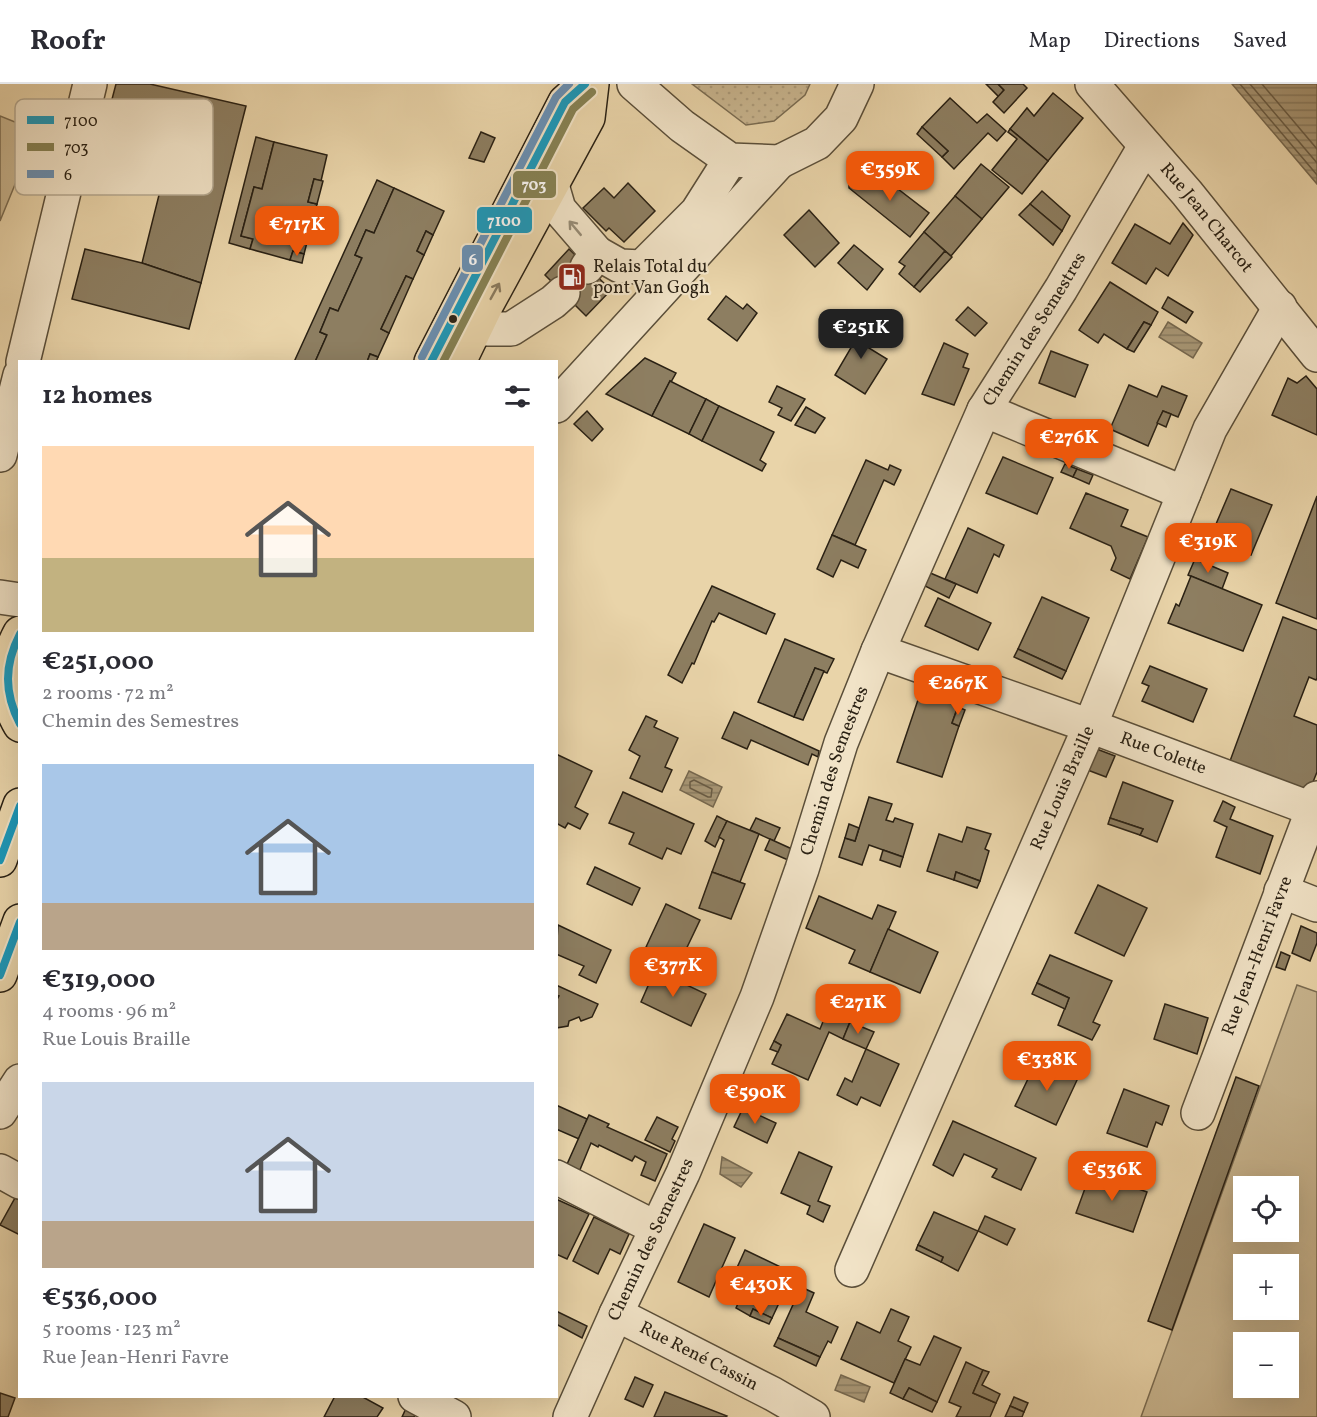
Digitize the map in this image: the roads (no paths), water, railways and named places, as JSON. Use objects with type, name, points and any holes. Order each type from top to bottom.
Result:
[{"type":"main road","points":[[431,360],[565,102],[585,84]]},
{"type":"main road","points":[[460,360],[588,118],[592,84]]},
{"type":"main road","points":[[18,637],[3,665],[6,690],[12,711],[18,722]]},
{"type":"main road","points":[[0,860],[18,810]]},
{"type":"main road","points":[[0,975],[18,926]]},
{"type":"street","points":[[86,99],[90,84]]},
{"type":"street","points":[[634,84],[682,126],[730,160],[779,162]]},
{"type":"street","points":[[558,404],[779,162],[816,143],[841,117],[857,84]]},
{"type":"street","name":"Rue Jean Charcot","points":[[1092,84],[1187,193],[1317,355]]},
{"type":"street","name":"Chemin des Semestres","points":[[570,1417],[683,1173],[757,997],[802,869],[841,743],[878,651],[984,410],[1061,289],[1145,146]]},
{"type":"street","points":[[552,185],[559,209],[592,260],[620,266],[642,267],[697,212],[730,160]]},
{"type":"street","points":[[23,360],[63,195]]},
{"type":"street","points":[[475,329],[511,329],[563,293]]},
{"type":"street","name":"Rue Louis Braille","points":[[852,1270],[1090,726],[1210,429],[1280,307]]},
{"type":"street","points":[[0,455],[18,383]]},
{"type":"street","points":[[984,410],[1184,493]]},
{"type":"street","points":[[0,597],[18,600]]},
{"type":"street","name":"Rue Colette","points":[[878,651],[1315,803]]},
{"type":"street","name":"Rue Jean-Henri Favre","points":[[1198,1113],[1315,803]]},
{"type":"street","points":[[1281,891],[1317,905]]},
{"type":"street","points":[[0,1112],[18,1084]]},
{"type":"street","points":[[0,1171],[18,1181]]},
{"type":"street","points":[[558,1178],[656,1228]]},
{"type":"street","name":"Rue René Cassin","points":[[616,1314],[773,1394],[813,1417]]},
{"type":"street","points":[[419,1398],[454,1417]]},
{"type":"water","points":[[1232,84],[1317,84],[1317,184]]},
{"type":"water","points":[[1168,322],[1202,343],[1193,358],[1159,337]]},
{"type":"water","points":[[689,771],[722,787],[713,807],[680,790]]},
{"type":"water","points":[[722,1157],[752,1173],[741,1187],[720,1174]]},
{"type":"water","points":[[841,1375],[870,1387],[864,1402],[835,1390]]},
{"type":"place","name":"Relais Total du pont Van Gogh","points":[[572,277]]}]
